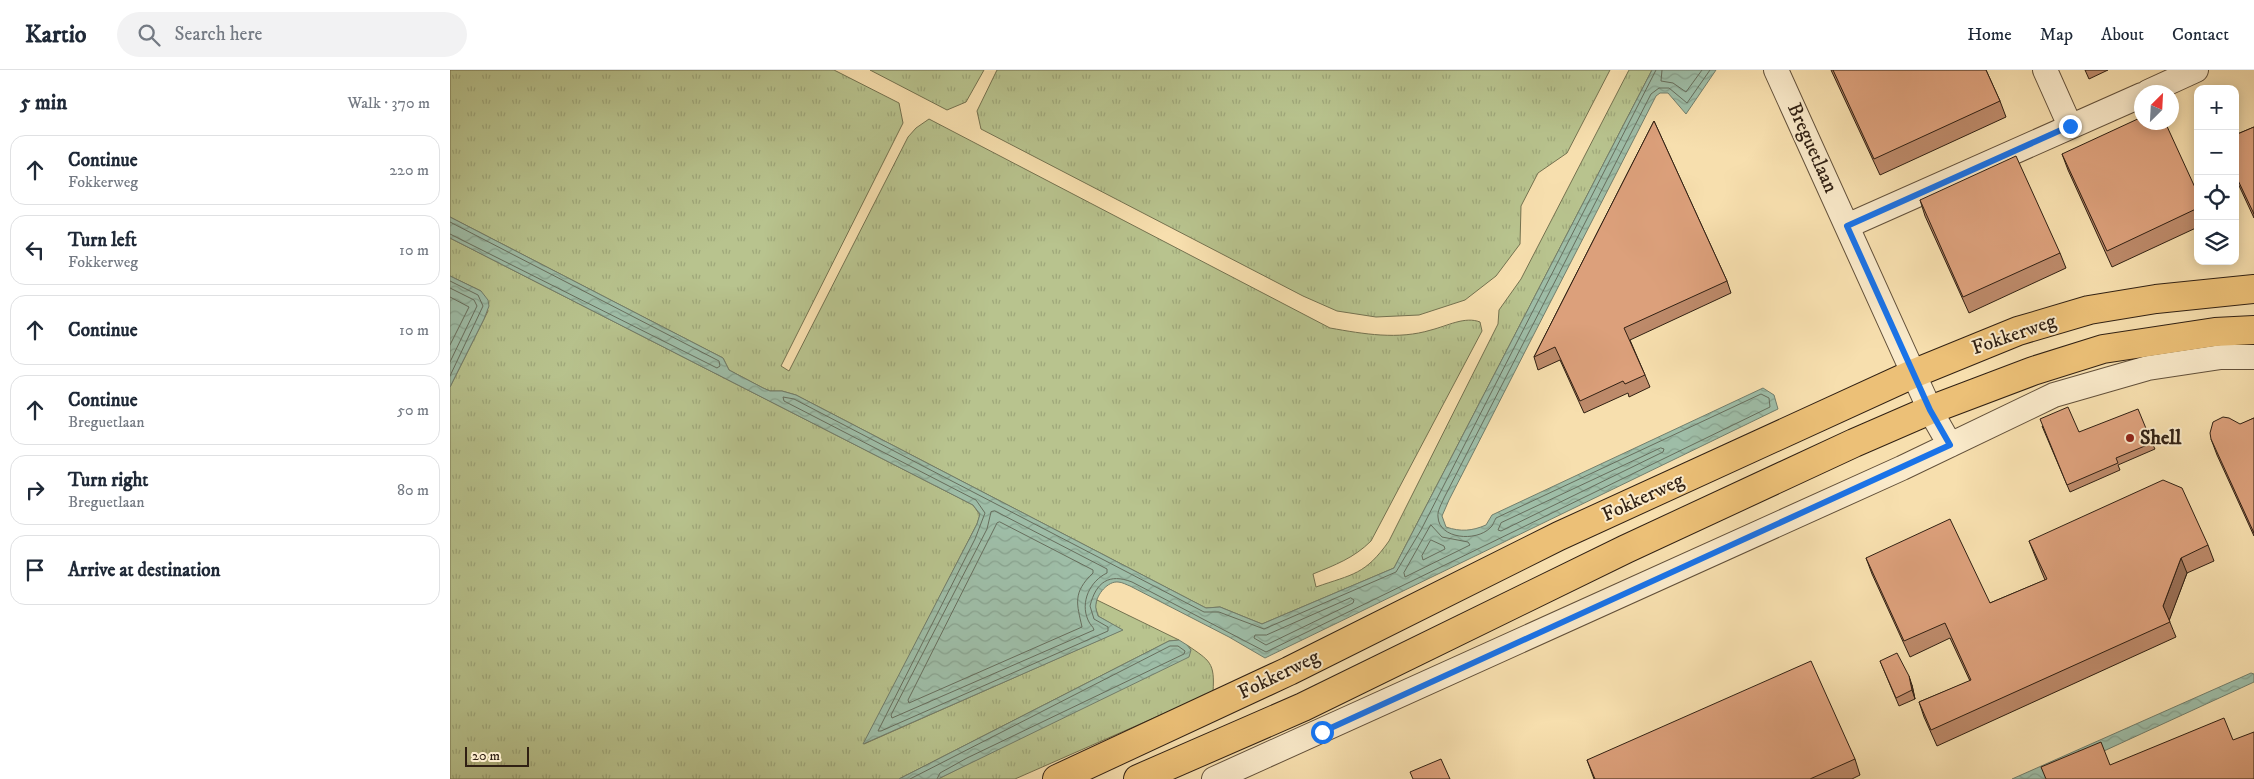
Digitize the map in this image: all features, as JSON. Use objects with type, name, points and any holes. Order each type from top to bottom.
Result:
[{"type":"main road","name":"Fokkerweg","points":[[1057,779],[1288,671],[1559,536],[1914,373],[2018,331],[2089,310],[2156,299],[2254,289]]},
{"type":"main road","name":"Fokkerweg","points":[[1138,779],[1303,707],[1854,442],[1930,410],[2033,371],[2103,349],[2215,332],[2254,330]]},
{"type":"street","name":"Breguetlaan","points":[[1776,70],[1930,410]]},
{"type":"street","points":[[2045,70],[2070,126]]},
{"type":"street","points":[[2163,85],[2196,70]]},
{"type":"street","points":[[1847,226],[2134,98]]},
{"type":"street","points":[[1214,779],[1322,732],[1950,445],[2054,395],[2148,368],[2221,357],[2254,357]]},
{"type":"street","points":[[1930,410],[1950,445]]},
{"type":"green space","points":[[450,70],[834,70],[899,103],[903,123],[781,366],[789,371],[908,137],[916,128],[929,119],[1330,328],[1368,334],[1406,335],[1456,322],[1474,320],[1480,322],[1482,331],[1371,541],[1351,557],[1313,574],[1316,587],[1349,576],[1365,567],[1373,561],[1389,541],[1498,324],[1499,310],[1521,279],[1629,70],[1652,70],[1394,568],[1262,624],[1220,607],[1206,608],[796,395],[763,388],[729,370],[723,358],[450,217]]},
{"type":"green space","points":[[870,70],[984,70],[966,102],[947,110]]},
{"type":"green space","points":[[997,70],[1610,70],[1567,153],[1538,173],[1521,206],[1520,244],[1496,276],[1465,300],[1419,315],[1376,317],[1337,311],[1303,296],[981,129],[977,111]]},
{"type":"green space","points":[[450,238],[973,505],[980,515],[977,524],[864,744],[1122,630],[1098,616],[1095,606],[1097,600],[1179,640],[1169,641],[899,779],[450,779],[450,387],[488,311],[481,291],[450,276]]},
{"type":"green space","points":[[1187,645],[1206,659],[1212,668],[1213,692],[1015,779],[938,779],[1191,650]]},
{"type":"water","points":[[1652,70],[1716,70],[1686,114],[1668,93],[1660,93],[1656,96],[1449,500],[1442,516],[1446,527],[1466,530],[1486,525],[1492,515],[1763,388],[1774,395],[1778,409],[1265,658],[1229,637],[1130,586],[1114,582],[1098,596],[1096,610],[1098,616],[1123,630],[863,744],[977,524],[980,514],[973,505],[450,238],[450,217],[723,358],[729,370],[763,388],[796,395],[1206,608],[1220,607],[1262,624],[1394,568]]},
{"type":"water","points":[[450,276],[481,291],[488,300],[489,306],[450,387]]},
{"type":"water","points":[[1179,640],[1191,650],[1189,657],[938,779],[899,779],[1169,641]]},
{"type":"water","points":[[2251,673],[2254,674],[2254,682],[2043,779],[2012,779]]},
{"type":"building","points":[[1833,70],[1986,70],[2000,101],[1874,159]]},
{"type":"building","points":[[1654,121],[1727,281],[1624,328],[1645,375],[1625,384],[1623,381],[1580,401],[1555,347],[1534,357]]},
{"type":"building","points":[[2134,121],[2134,130],[2169,130],[2194,185],[2194,210],[2107,251],[2062,154]]},
{"type":"building","points":[[2254,127],[2254,214],[2239,182],[2239,133]]},
{"type":"building","points":[[2016,156],[2060,253],[1963,297],[1920,200]]},
{"type":"building","points":[[2068,407],[2079,432],[2138,409],[2152,443],[2116,458],[2118,463],[2067,485],[2040,419]]},
{"type":"building","points":[[2223,417],[2240,424],[2254,418],[2254,533],[2211,439],[2210,433],[2213,422]]},
{"type":"building","points":[[2163,480],[2182,488],[2208,545],[2181,558],[2163,606],[2170,622],[1931,730],[1919,702],[1971,680],[1945,623],[1904,641],[1866,558],[1950,519],[1990,603],[2047,579],[2029,541]]},
{"type":"building","points":[[1897,653],[1909,676],[1912,690],[1896,698],[1880,661]]},
{"type":"building","points":[[1811,661],[1855,759],[1810,779],[1595,779],[1587,760]]},
{"type":"building","points":[[2224,718],[2233,740],[2254,732],[2254,779],[2046,779],[2041,767],[2101,742],[2110,765]]},
{"type":"building","points":[[1441,759],[1450,779],[1413,779],[1410,772]]},
{"type":"place","name":"Shell","points":[[2130,438]]},
{"type":"route","points":[[1322,732],[1950,445],[1930,410],[1847,226],[2070,126]]}]
